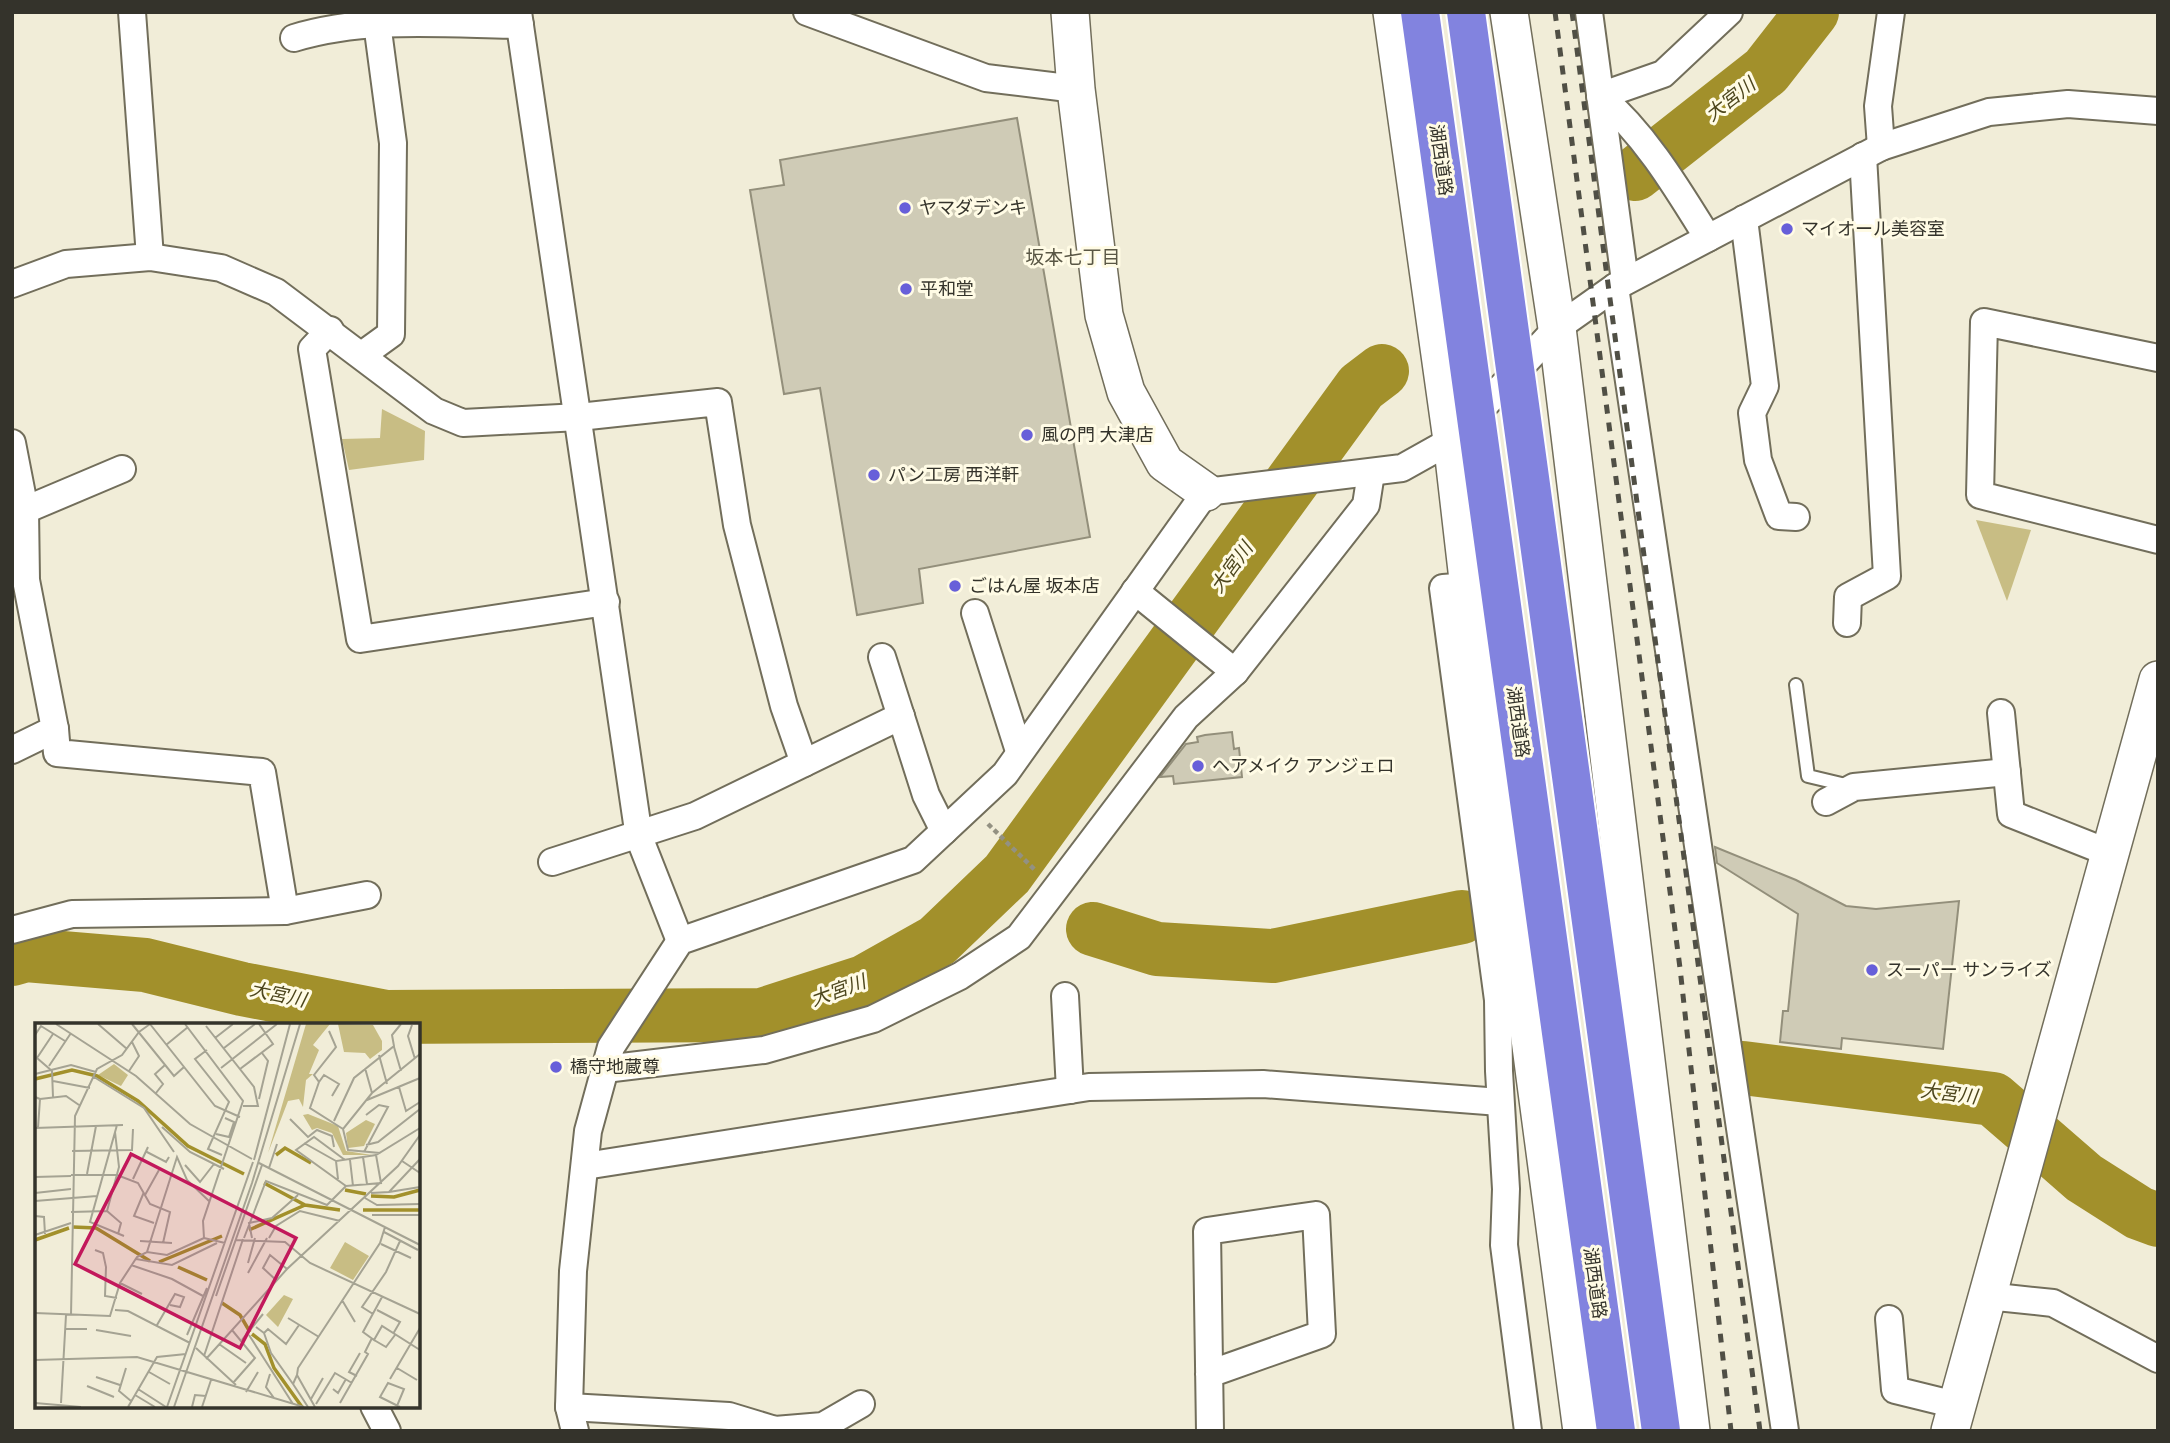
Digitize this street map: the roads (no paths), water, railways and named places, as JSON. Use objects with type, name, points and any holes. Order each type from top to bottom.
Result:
[{"type":"highway","name":"湖西道路","points":[[1420,12],[1616,1431]]},
{"type":"highway","points":[[1466,12],[1661,1431]]},
{"type":"street","points":[[132,12],[150,257]]},
{"type":"street","points":[[807,12],[986,78],[1076,89]]},
{"type":"street","points":[[1070,12],[1076,89],[1104,315],[1126,392],[1165,463],[1217,492],[1402,468],[1452,440],[1557,328],[1620,284],[1872,151],[1989,113],[2068,104],[2158,111]]},
{"type":"street","points":[[1392,12],[1470,586],[1495,879],[1511,1000],[1582,1431]]},
{"type":"street","points":[[1509,12],[1557,328],[1691,1431]]},
{"type":"street","points":[[1589,12],[1620,284],[1786,1431]]},
{"type":"street","points":[[1600,96],[1663,74],[1729,12]]},
{"type":"street","points":[[1847,623],[1848,597],[1887,576],[1872,151],[1891,12]]},
{"type":"street","points":[[294,38],[329,27],[519,18],[639,837],[680,941]]},
{"type":"street","points":[[362,355],[391,334],[393,143],[377,23]]},
{"type":"street","points":[[1600,96],[1622,114],[1678,190],[1709,238]]},
{"type":"street","points":[[1744,219],[1765,386],[1752,413],[1758,460],[1779,516],[1796,517]]},
{"type":"street","points":[[12,284],[66,264],[150,257],[221,268],[276,292],[330,330],[434,411],[463,423],[579,417],[718,402],[737,525],[784,706],[804,763]]},
{"type":"street","points":[[2158,358],[1984,322],[1980,495],[2158,540]]},
{"type":"street","points":[[330,330],[312,349],[360,639],[606,602]]},
{"type":"street","points":[[12,443],[25,510],[26,580],[55,729],[57,752],[262,772],[285,911]]},
{"type":"street","points":[[25,510],[122,469]]},
{"type":"street","points":[[608,1058],[764,1050],[873,1019],[960,976],[1019,937],[1186,717],[1234,671],[1366,505],[1370,473]]},
{"type":"street","points":[[861,1404],[823,1426],[775,1430],[729,1416],[572,1419],[573,1272],[588,1131],[608,1058],[680,941],[913,860],[1005,775],[1019,751],[1136,592],[1217,492]]},
{"type":"street","points":[[1136,592],[1234,671]]},
{"type":"street","points":[[975,613],[1019,751]]},
{"type":"street","points":[[882,657],[926,795],[944,831]]},
{"type":"street","points":[[1889,1319],[1895,1390],[1953,1418],[2112,854],[2158,680]]},
{"type":"street","points":[[2001,713],[2011,814],[2112,854]]},
{"type":"street","points":[[552,862],[639,837],[695,817],[901,716]]},
{"type":"street","points":[[12,750],[55,729]]},
{"type":"street","points":[[1826,802],[1854,787],[2007,772]]},
{"type":"street","points":[[12,930],[72,914],[285,911],[367,895]]},
{"type":"street","points":[[1065,996],[1070,1090]]},
{"type":"street","points":[[1511,1000],[1500,1102],[1506,1189],[1504,1245],[1528,1431]]},
{"type":"street","points":[[585,1166],[1070,1090],[1263,1084],[1500,1102]]},
{"type":"street","points":[[1209,1374],[1322,1334],[1315,1214],[1207,1231],[1209,1374],[1210,1431]]},
{"type":"street","points":[[1987,1296],[2053,1303],[2154,1349]]},
{"type":"street","points":[[375,1408],[387,1431]]},
{"type":"lane","points":[[1796,685],[1808,776],[1854,787]]},
{"type":"waterway","name":"大宮川","points":[[1635,174],[1766,71],[1812,12]]},
{"type":"waterway","name":"大宮川","points":[[12,959],[26,955],[145,965],[242,989],[386,1017],[762,1015],[864,982],[937,941],[1007,874],[1361,387],[1382,371]]},
{"type":"waterway","name":"大宮川","points":[[1093,929],[1157,949],[1273,956],[1462,917]]},
{"type":"waterway","name":"大宮川","points":[[1743,1068],[1993,1099],[2084,1178],[2139,1213],[2158,1220]]},
{"type":"railway","points":[[1555,12],[1680,968],[1731,1431]]},
{"type":"railway","points":[[1572,12],[1760,1431]]},
{"type":"place","name":"ヤマダデンキ","points":[[905,208]]},
{"type":"place","name":"マイオール美容室","points":[[1787,229]]},
{"type":"place","name":"平和堂","points":[[906,289]]},
{"type":"place","name":"風の門 大津店","points":[[1027,435]]},
{"type":"place","name":"パン工房 西洋軒","points":[[874,475]]},
{"type":"place","name":"ごはん屋 坂本店","points":[[955,586]]},
{"type":"place","name":"ヘアメイク アンジェロ","points":[[1198,766]]},
{"type":"place","name":"スーパー サンライズ","points":[[1872,970]]},
{"type":"place","name":"橋守地蔵尊","points":[[556,1067]]},
{"type":"district","name":"坂本七丁目","points":[[1073,257]]}]
